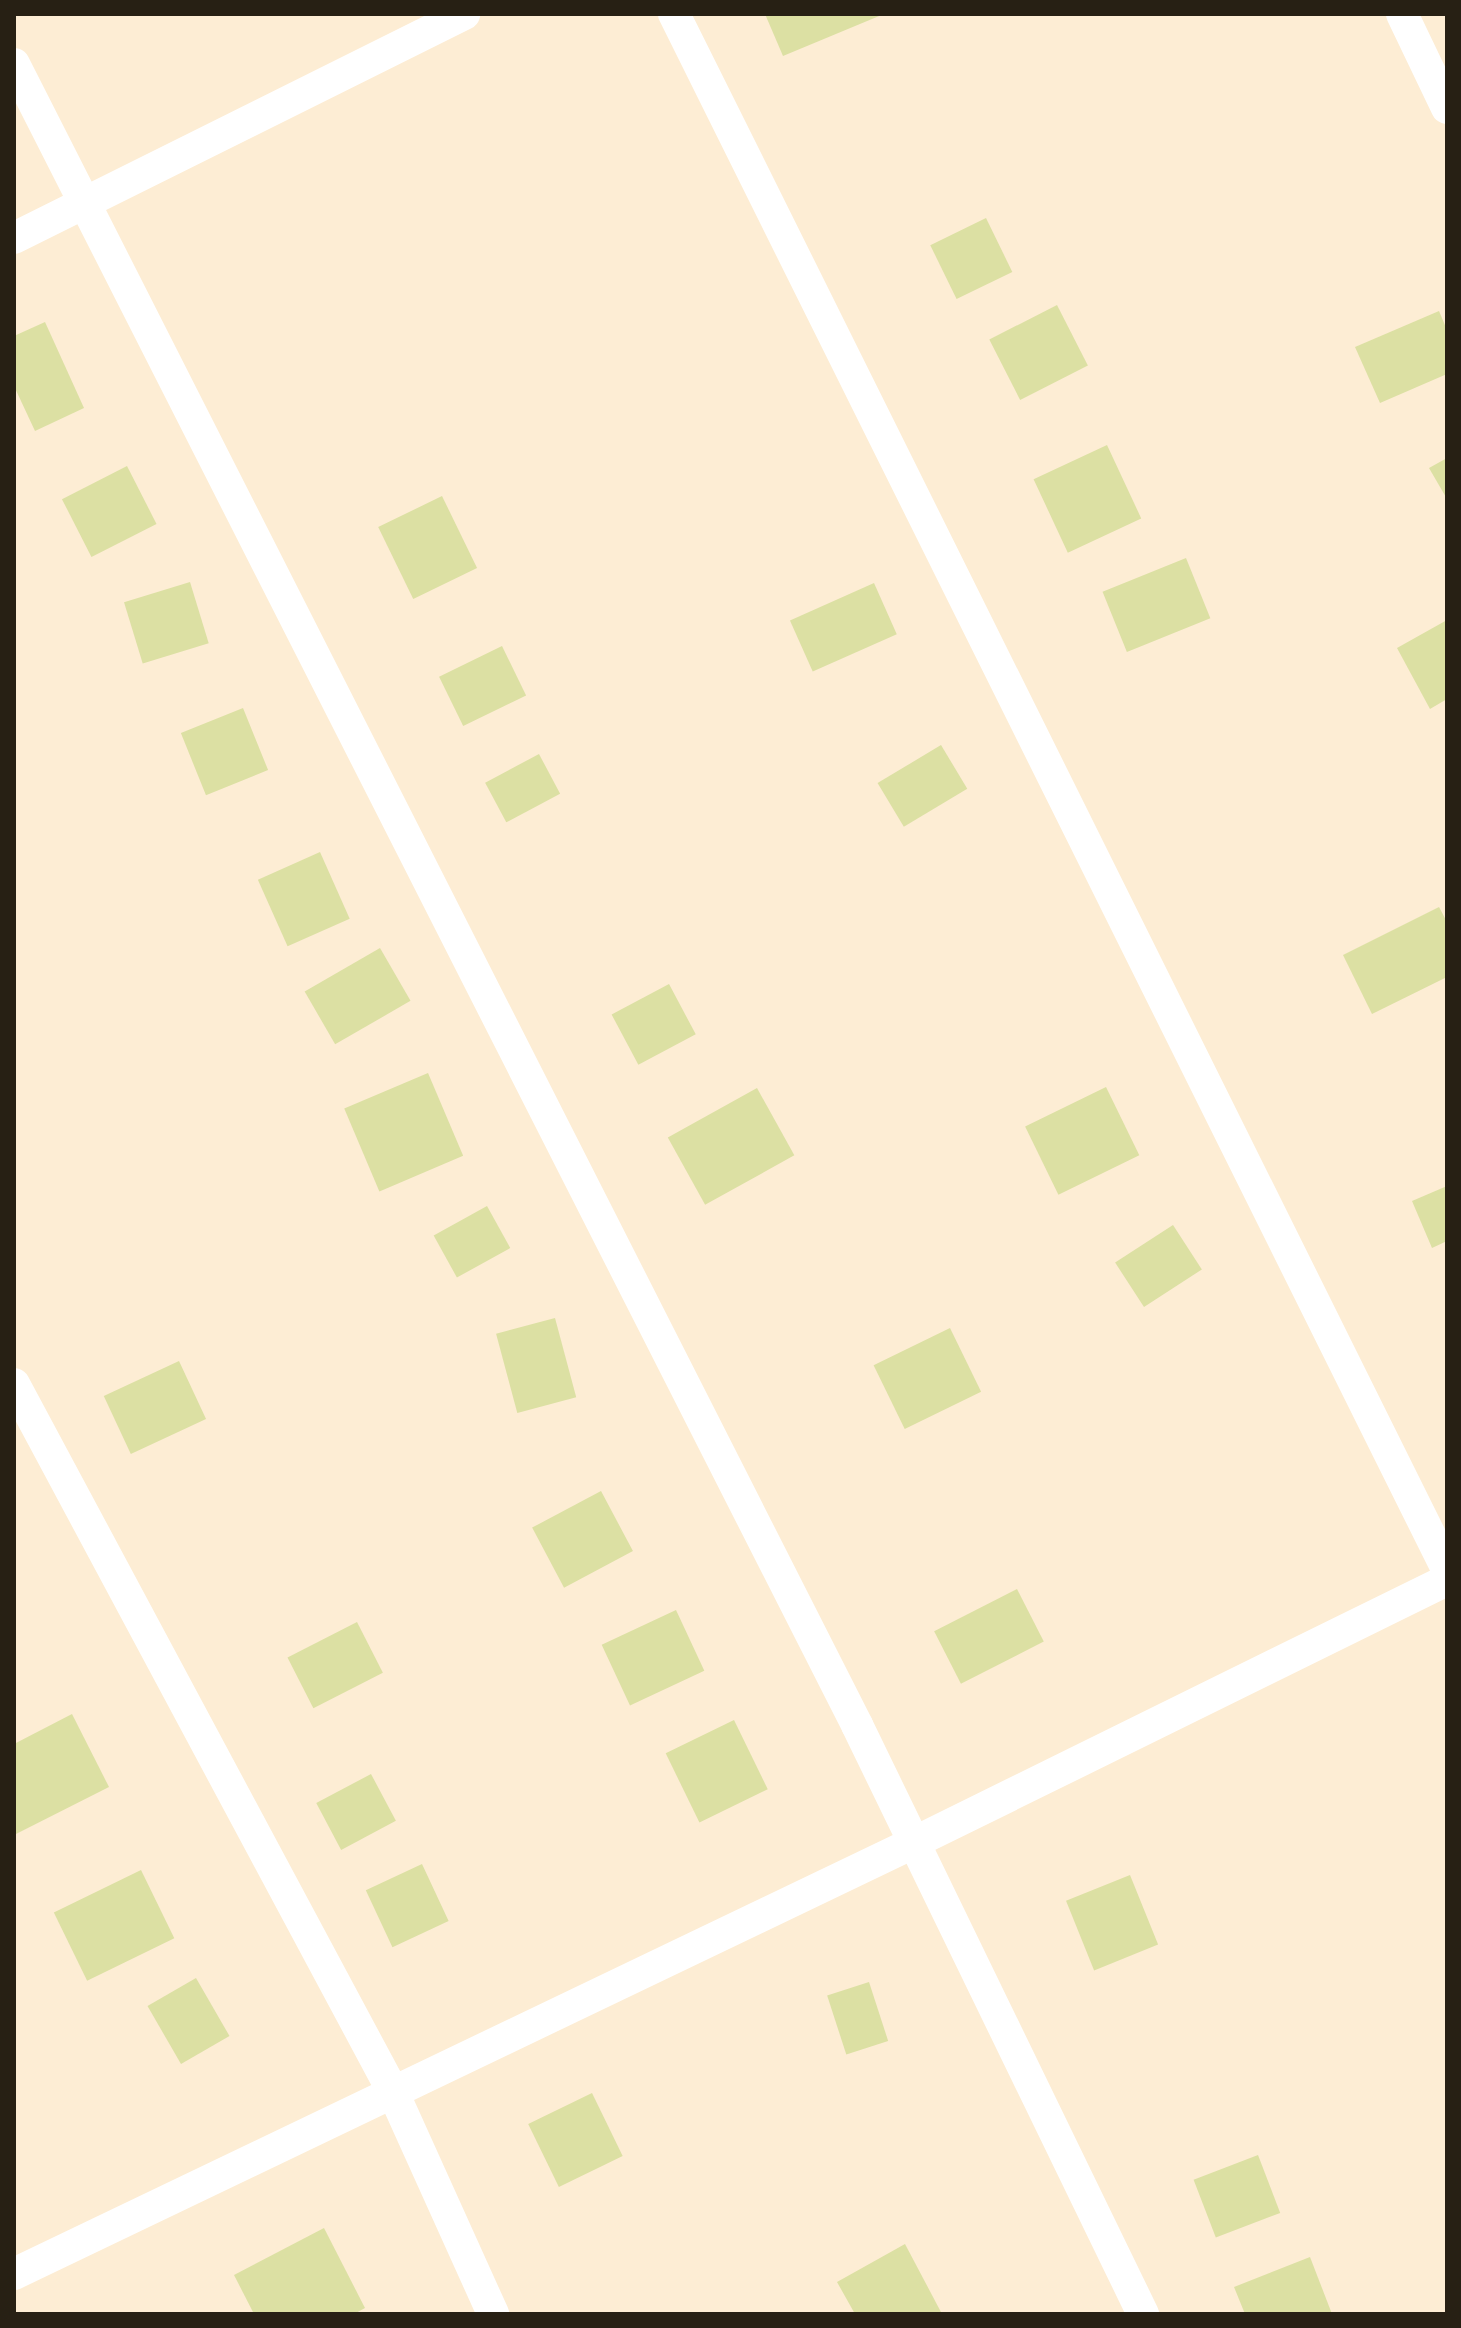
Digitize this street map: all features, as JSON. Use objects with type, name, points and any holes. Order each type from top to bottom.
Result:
[{"type":"street","points":[[14,238],[464,14]]},
{"type":"street","points":[[674,14],[1447,1569]]},
{"type":"street","points":[[1402,14],[1447,108]]},
{"type":"street","points":[[14,64],[857,1725],[911,1844],[1143,2314]]},
{"type":"street","points":[[14,1384],[392,2090],[493,2314]]},
{"type":"street","points":[[14,2274],[392,2090],[911,1844],[1447,1580]]},
{"type":"building","points":[[765,14],[884,14],[783,56]]},
{"type":"building","points":[[986,218],[1012,272],[957,299],[930,245]]},
{"type":"building","points":[[1057,305],[1088,366],[1020,400],[989,340]]},
{"type":"building","points":[[1439,311],[1447,330],[1447,374],[1380,403],[1355,347]]},
{"type":"building","points":[[45,322],[84,408],[35,431],[14,386],[14,336]]},
{"type":"building","points":[[1107,445],[1141,518],[1068,553],[1034,479]]},
{"type":"building","points":[[1447,458],[1447,499],[1429,468]]},
{"type":"building","points":[[127,466],[157,524],[91,557],[62,499]]},
{"type":"building","points":[[442,496],[477,568],[413,599],[378,527]]},
{"type":"building","points":[[1186,558],[1210,618],[1127,652],[1103,592]]},
{"type":"building","points":[[190,582],[209,643],[143,663],[124,602]]},
{"type":"building","points":[[874,583],[897,634],[813,672],[790,620]]},
{"type":"building","points":[[1447,620],[1447,699],[1430,709],[1397,648]]},
{"type":"building","points":[[502,646],[526,695],[463,726],[439,677]]},
{"type":"building","points":[[243,708],[268,770],[206,795],[181,733]]},
{"type":"building","points":[[941,745],[967,789],[904,827],[878,783]]},
{"type":"building","points":[[539,754],[560,794],[506,822],[485,783]]},
{"type":"building","points":[[320,852],[350,919],[288,946],[258,880]]},
{"type":"building","points":[[1439,907],[1447,922],[1447,977],[1372,1014],[1343,955]]},
{"type":"building","points":[[380,948],[411,1001],[335,1044],[305,992]]},
{"type":"building","points":[[669,984],[696,1034],[638,1065],[612,1015]]},
{"type":"building","points":[[428,1073],[463,1156],[379,1191],[344,1109]]},
{"type":"building","points":[[1106,1087],[1139,1155],[1058,1195],[1025,1126]]},
{"type":"building","points":[[757,1088],[794,1155],[705,1205],[668,1137]]},
{"type":"building","points":[[1447,1186],[1447,1241],[1432,1248],[1412,1201]]},
{"type":"building","points":[[487,1206],[510,1248],[457,1278],[434,1236]]},
{"type":"building","points":[[1173,1225],[1202,1269],[1144,1307],[1115,1263]]},
{"type":"building","points":[[555,1318],[576,1397],[517,1413],[496,1334]]},
{"type":"building","points":[[950,1328],[981,1392],[905,1429],[874,1365]]},
{"type":"building","points":[[179,1361],[206,1419],[131,1454],[104,1396]]},
{"type":"building","points":[[601,1491],[633,1551],[564,1588],[532,1528]]},
{"type":"building","points":[[1017,1589],[1044,1642],[961,1684],[934,1631]]},
{"type":"building","points":[[676,1610],[704,1671],[630,1705],[602,1645]]},
{"type":"building","points":[[357,1622],[383,1673],[313,1708],[288,1657]]},
{"type":"building","points":[[72,1714],[109,1787],[14,1835],[14,1744]]},
{"type":"building","points":[[734,1720],[768,1789],[699,1823],[666,1753]]},
{"type":"building","points":[[371,1774],[396,1821],[341,1850],[316,1803]]},
{"type":"building","points":[[422,1864],[449,1921],[392,1947],[366,1890]]},
{"type":"building","points":[[141,1870],[174,1938],[87,1981],[54,1913]]},
{"type":"building","points":[[1130,1875],[1158,1945],[1094,1970],[1066,1901]]},
{"type":"building","points":[[196,1978],[230,2036],[181,2064],[148,2006]]},
{"type":"building","points":[[869,1982],[888,2041],[846,2055],[827,1996]]},
{"type":"building","points":[[592,2093],[623,2156],[559,2187],[528,2124]]},
{"type":"building","points":[[1258,2155],[1280,2213],[1216,2238],[1194,2180]]},
{"type":"building","points":[[324,2228],[365,2308],[354,2314],[254,2314],[234,2275]]},
{"type":"building","points":[[905,2244],[942,2314],[855,2314],[837,2282]]},
{"type":"building","points":[[1310,2257],[1332,2314],[1245,2314],[1234,2287]]}]
